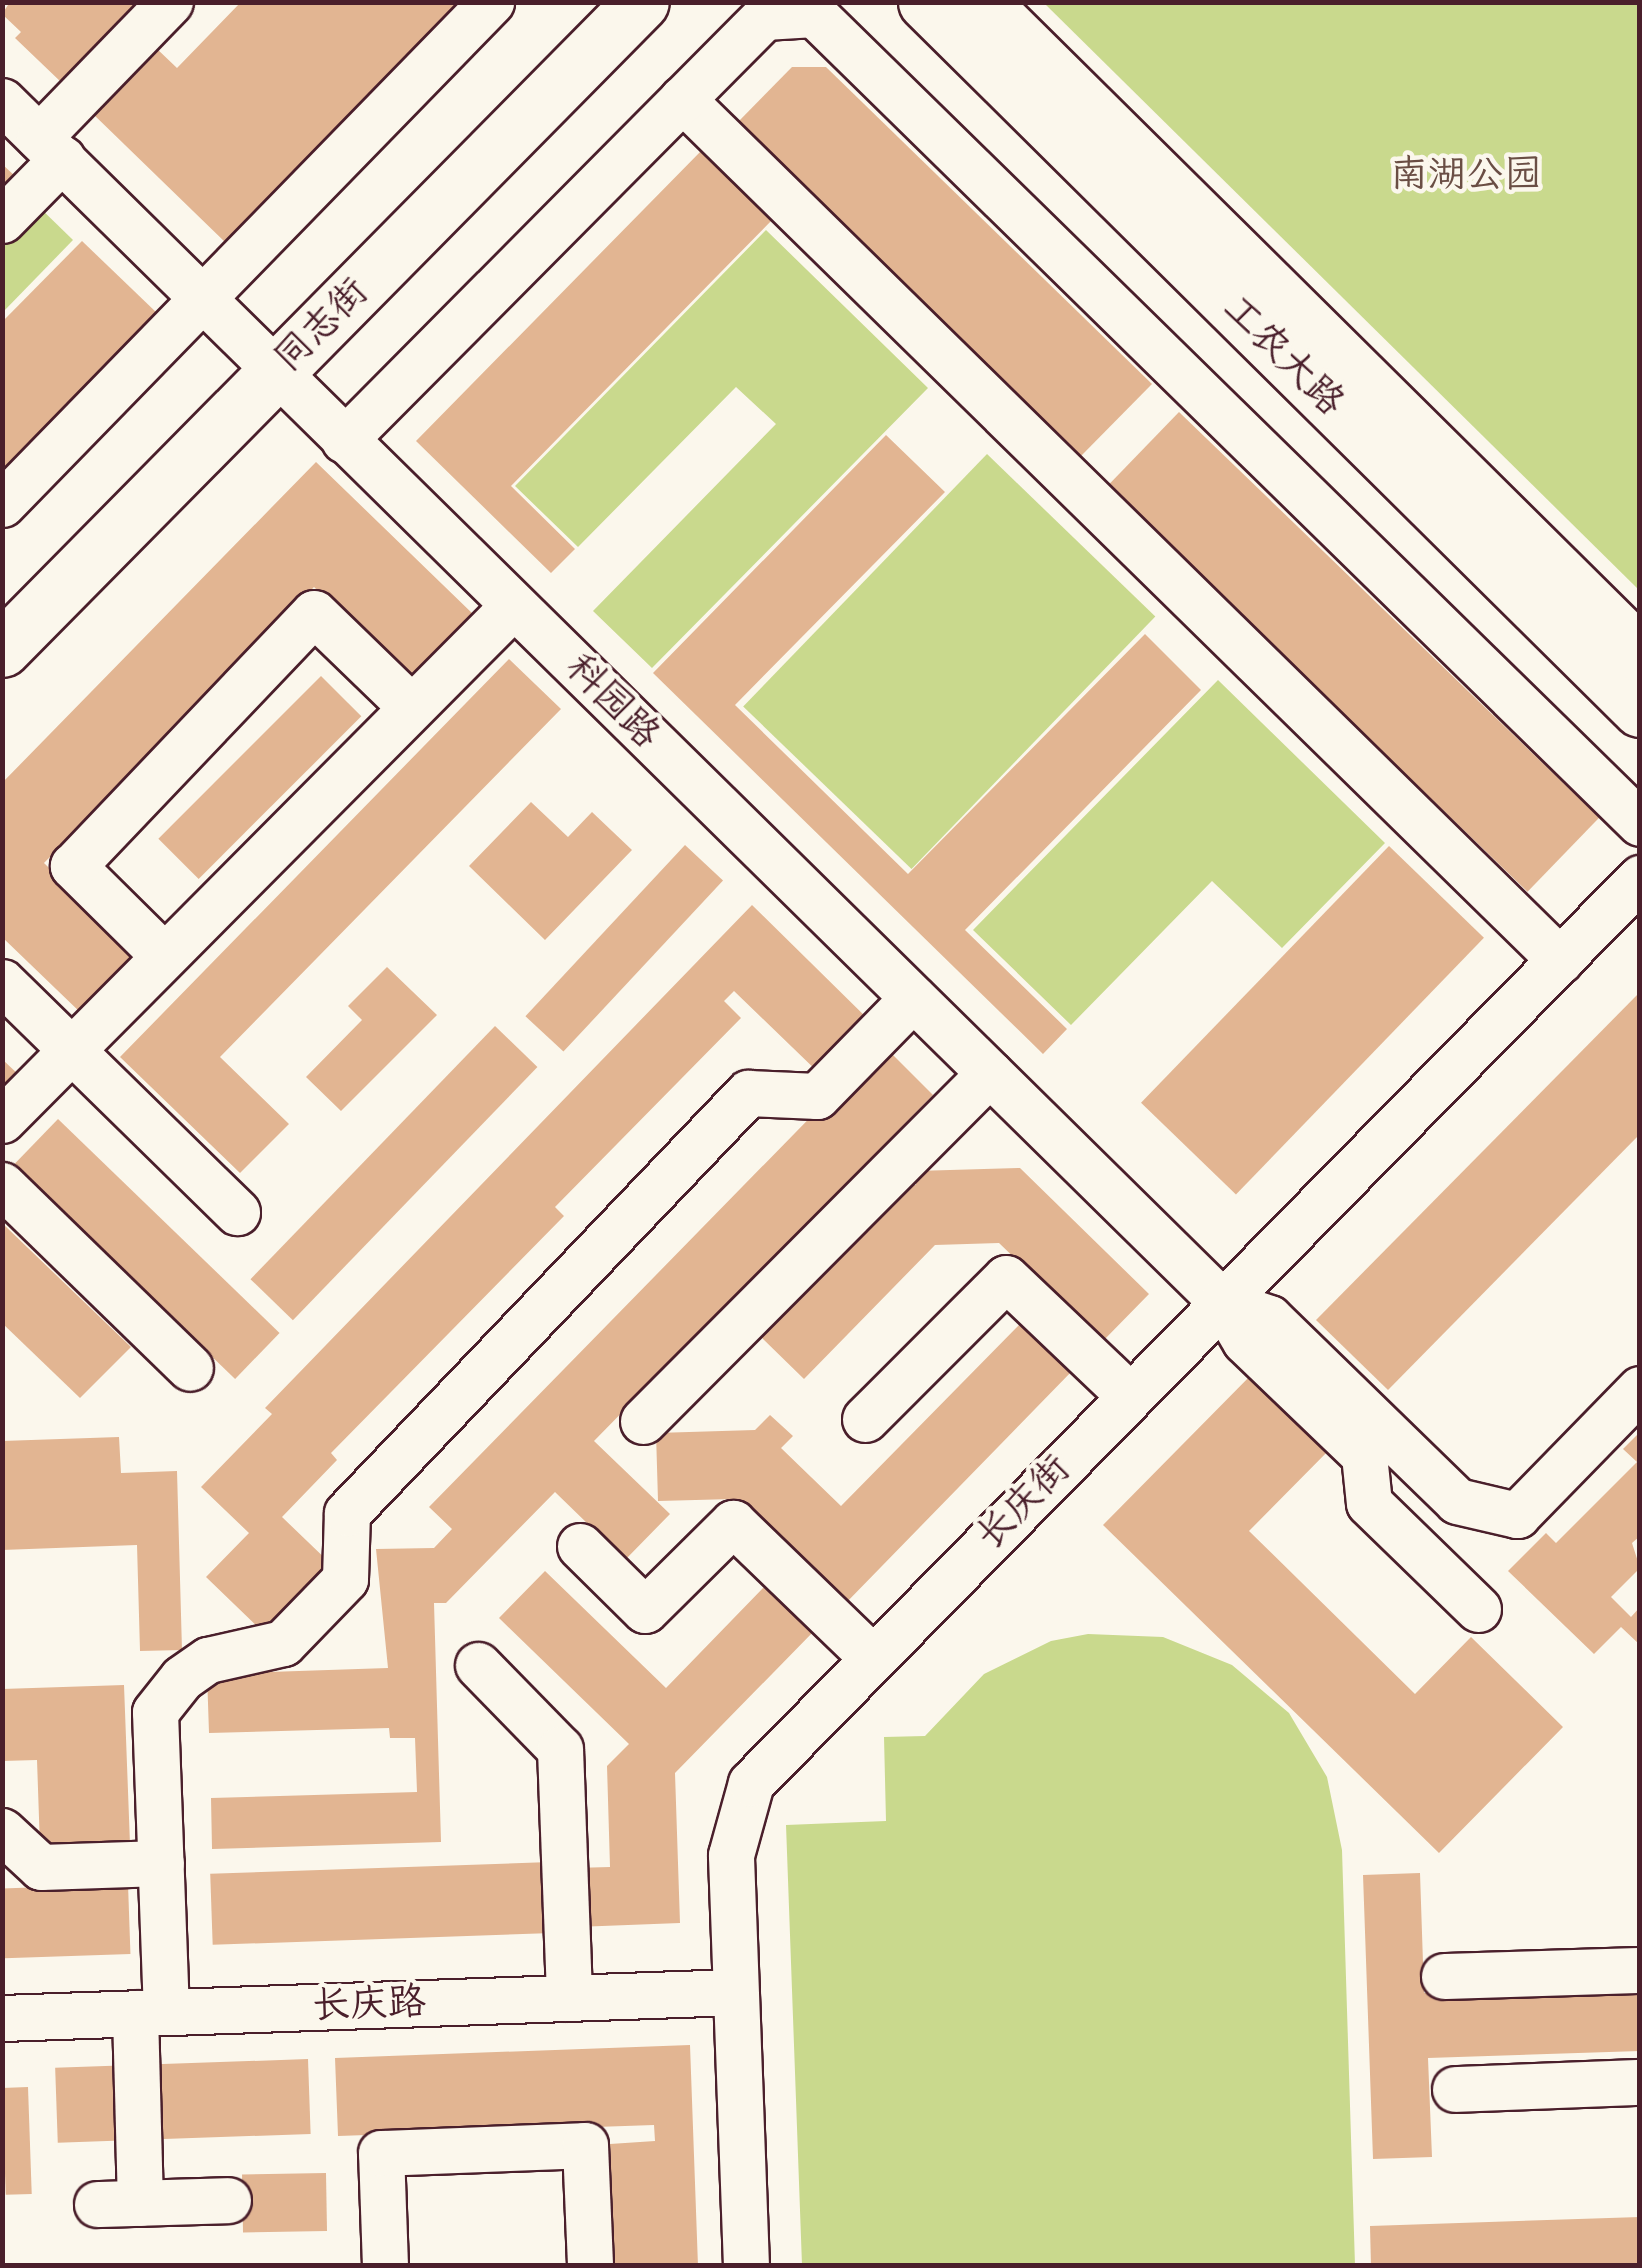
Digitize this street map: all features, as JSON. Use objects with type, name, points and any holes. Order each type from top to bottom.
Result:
[{"type":"main road","name":"同志街","points":[[2,650],[604,2]]},
{"type":"main road","name":"同志街","points":[[2,614],[641,2]]},
{"type":"main road","name":"工农大路","points":[[926,2],[1640,709]]},
{"type":"main road","name":"工农大路","points":[[981,2],[1640,654]]},
{"type":"street","points":[[2,220],[50,148],[170,2]]},
{"type":"street","points":[[2,504],[491,2]]},
{"type":"street","points":[[344,440],[764,17],[814,14],[1640,822]]},
{"type":"street","points":[[682,99],[1560,960]]},
{"type":"street","name":"科园路","points":[[2,100],[1222,1302]]},
{"type":"street","points":[[2,1120],[513,606]]},
{"type":"street","points":[[163,955],[73,866],[314,613],[412,707]]},
{"type":"street","name":"长庆街","points":[[746,2266],[731,1855],[751,1783],[1640,878]]},
{"type":"street","points":[[2,982],[237,1212]]},
{"type":"street","points":[[228,2200],[119,2203],[150,2012],[161,1863],[155,1712],[182,1678],[208,1660],[282,1643],[345,1579],[347,1513],[748,1093],[817,1096],[912,998]]},
{"type":"street","points":[[644,1421],[990,1074]]},
{"type":"street","points":[[2,1185],[190,1368]]},
{"type":"street","points":[[866,1420],[1006,1278],[1130,1396]]},
{"type":"street","points":[[1222,1302],[1269,1318],[1457,1501],[1517,1516],[1640,1389]]},
{"type":"street","points":[[1222,1302],[1245,1341],[1364,1455],[1369,1503],[1478,1609]]},
{"type":"street","points":[[580,1546],[645,1610],[732,1523],[872,1657]]},
{"type":"street","points":[[478,1665],[560,1749],[569,1998]]},
{"type":"street","points":[[2,1831],[41,1867],[161,1863]]},
{"type":"street","points":[[1444,1976],[1640,1970]]},
{"type":"street","name":"长庆路","points":[[2,2018],[736,1992]]},
{"type":"street","points":[[1455,2089],[1640,2082]]},
{"type":"street","points":[[385,2266],[381,2153],[586,2145],[590,2266]]},
{"type":"green space","name":"南湖公园","points":[[1044,3],[1639,3],[1639,590]]},
{"type":"green space","points":[[35,203],[73,240],[3,312],[3,237]]},
{"type":"green space","points":[[766,230],[928,388],[652,668],[593,611],[776,424],[736,387],[578,547],[515,486]]},
{"type":"green space","points":[[987,454],[1155,617],[912,869],[743,706]]},
{"type":"green space","points":[[1218,680],[1385,843],[1282,948],[1212,881],[1071,1025],[973,930]]},
{"type":"green space","points":[[1088,1634],[1163,1637],[1232,1665],[1289,1713],[1327,1777],[1342,1850],[1355,2265],[802,2265],[786,1825],[886,1821],[884,1737],[925,1736],[984,1674],[1051,1641]]},
{"type":"building","points":[[10,2],[140,2],[62,83],[15,38],[21,32],[2,14]]},
{"type":"building","points":[[241,2],[463,2],[227,244],[91,112],[155,47],[177,68]]},
{"type":"building","points":[[792,67],[826,67],[1152,384],[1080,457],[737,123]]},
{"type":"building","points":[[702,150],[772,220],[511,486],[575,549],[551,573],[416,441]]},
{"type":"building","points":[[2,164],[16,177],[2,191]]},
{"type":"building","points":[[82,241],[158,314],[2,472],[2,322]]},
{"type":"building","points":[[1179,412],[1599,818],[1528,892],[1107,486]]},
{"type":"building","points":[[886,435],[945,492],[735,705],[908,874],[1145,634],[1201,690],[965,930],[1067,1029],[1043,1054],[653,673]]},
{"type":"building","points":[[316,462],[474,615],[410,681],[314,587],[44,863],[140,957],[83,1015],[2,937],[2,783]]},
{"type":"building","points":[[509,659],[561,709],[220,1057],[289,1124],[240,1173],[120,1057]]},
{"type":"building","points":[[321,676],[361,716],[199,879],[158,839]]},
{"type":"building","points":[[531,802],[568,837],[592,812],[632,850],[545,940],[469,866]]},
{"type":"building","points":[[685,845],[723,880],[563,1052],[525,1016]]},
{"type":"building","points":[[1389,846],[1484,938],[1236,1194],[1141,1103]]},
{"type":"building","points":[[752,905],[873,1024],[822,1076],[734,991],[724,1001],[741,1018],[555,1207],[564,1216],[331,1453],[337,1460],[282,1517],[333,1566],[266,1635],[206,1577],[249,1533],[201,1487],[272,1414],[265,1408]]},
{"type":"building","points":[[387,967],[437,1015],[341,1111],[306,1077],[362,1020],[348,1006]]},
{"type":"building","points":[[1640,992],[1640,1134],[1388,1390],[1316,1320]]},
{"type":"building","points":[[495,1026],[537,1067],[293,1320],[250,1279]]},
{"type":"building","points":[[882,1044],[933,1095],[594,1441],[670,1514],[625,1560],[555,1492],[446,1603],[434,1603],[441,1842],[212,1849],[211,1798],[417,1792],[415,1738],[390,1738],[389,1728],[209,1733],[207,1674],[388,1668],[376,1549],[434,1548],[452,1529],[429,1507]]},
{"type":"building","points":[[2,1059],[21,1077],[2,1096]]},
{"type":"building","points":[[58,1119],[280,1333],[235,1379],[14,1165]]},
{"type":"building","points":[[1020,1168],[1149,1294],[1102,1342],[999,1243],[935,1245],[804,1379],[758,1334],[905,1185],[916,1185],[916,1171]]},
{"type":"building","points":[[2,1223],[131,1347],[80,1398],[2,1323]]},
{"type":"building","points":[[1023,1321],[1073,1370],[843,1606],[733,1499],[658,1501],[656,1433],[755,1430],[770,1415],[793,1436],[781,1448],[841,1506]]},
{"type":"building","points":[[1256,1370],[1334,1445],[1249,1531],[1415,1694],[1471,1637],[1563,1727],[1439,1853],[1103,1525]]},
{"type":"building","points":[[1640,1432],[1640,1536],[1632,1543],[1640,1568],[1611,1597],[1631,1617],[1640,1607],[1640,1645],[1621,1627],[1594,1654],[1508,1571],[1546,1533],[1556,1543],[1637,1462],[1623,1449]]},
{"type":"building","points":[[119,1437],[121,1473],[177,1471],[182,1650],[140,1651],[137,1545],[2,1550],[2,1441]]},
{"type":"building","points":[[545,1571],[666,1688],[767,1584],[815,1630],[675,1773],[680,1923],[576,1927],[574,1868],[610,1867],[607,1766],[629,1744],[499,1618]]},
{"type":"building","points":[[124,1685],[130,1844],[40,1847],[37,1760],[2,1761],[2,1689]]},
{"type":"building","points":[[550,1862],[552,1933],[213,1945],[210,1874]]},
{"type":"building","points":[[1420,1873],[1424,1993],[1640,1985],[1640,2051],[1428,2058],[1432,2157],[1373,2159],[1363,1875]]},
{"type":"building","points":[[128,1884],[130,1954],[5,1958],[2,1888]]},
{"type":"building","points":[[690,2045],[698,2266],[615,2266],[610,2144],[655,2141],[654,2125],[338,2136],[335,2058]]},
{"type":"building","points":[[308,2059],[311,2134],[58,2143],[55,2068]]},
{"type":"building","points":[[28,2087],[32,2194],[6,2195],[2,2088]]},
{"type":"building","points":[[326,2173],[327,2231],[243,2232],[242,2174]]},
{"type":"building","points":[[1640,2217],[1640,2266],[1371,2266],[1370,2226]]}]
